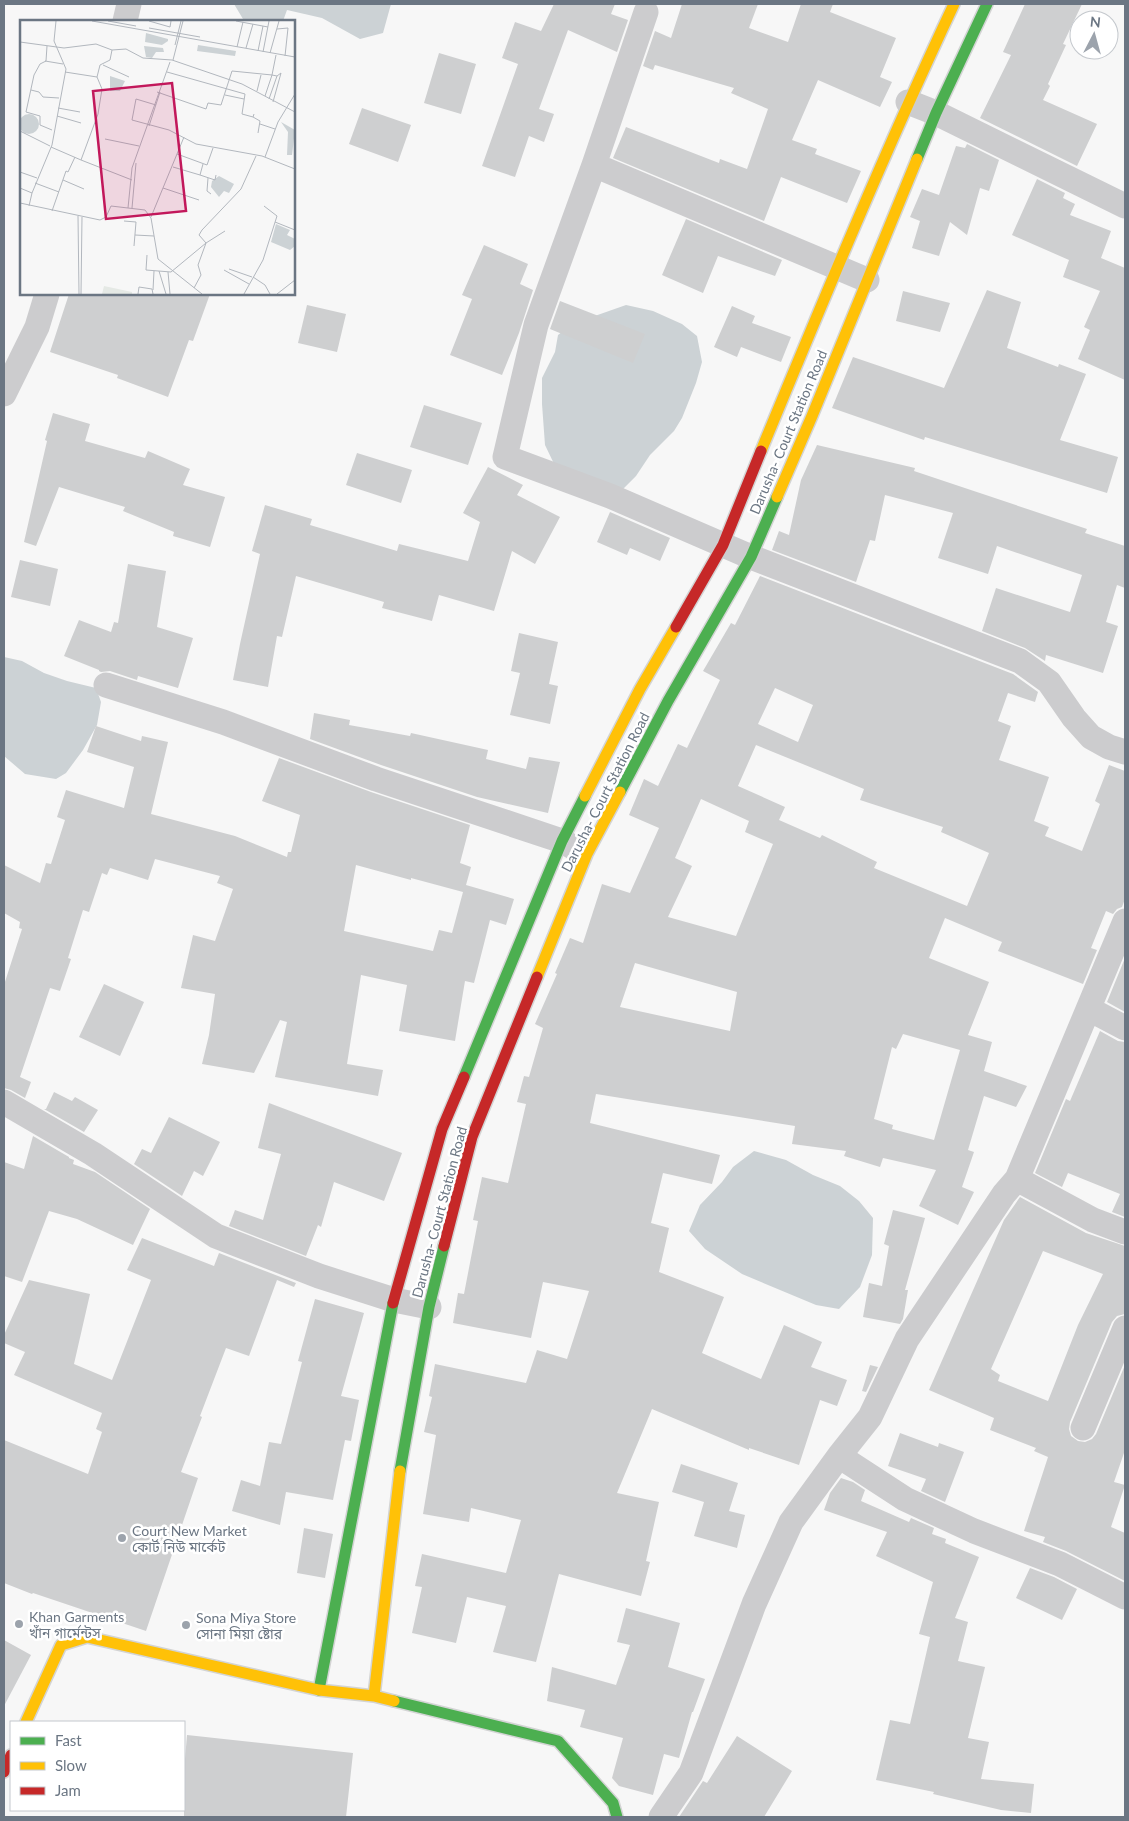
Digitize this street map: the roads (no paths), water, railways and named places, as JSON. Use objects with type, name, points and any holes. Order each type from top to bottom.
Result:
[{"type":"main road","name":"Darusha- Court Station Road","points":[[319,1690],[394,1300],[442,1129],[562,841],[640,688],[722,545],[836,268],[908,102],[954,4]]},
{"type":"main road","name":"Darusha- Court Station Road","points":[[374,1696],[398,1484],[429,1307],[472,1137],[587,854],[668,701],[751,557],[812,416],[936,113],[987,4]]},
{"type":"main road","points":[[26,1721],[61,1645],[87,1636],[319,1690],[374,1696],[558,1740],[613,1803],[617,1817]]},
{"type":"main road","points":[[4,1772],[10,1757]]},
{"type":"street","points":[[124,20],[129,4]]},
{"type":"street","points":[[646,12],[594,165],[536,325],[505,457],[610,496],[751,557],[1020,660],[1049,682],[1074,718],[1091,737],[1125,752]]},
{"type":"street","points":[[908,102],[936,113],[1125,206]]},
{"type":"street","points":[[594,165],[867,280]]},
{"type":"street","points":[[4,394],[37,327],[47,295]]},
{"type":"street","points":[[106,685],[223,722],[376,779],[562,841],[587,854]]},
{"type":"street","points":[[661,1817],[692,1773],[754,1604],[791,1522],[870,1417],[907,1339],[1004,1194],[1017,1179],[1125,921]]},
{"type":"street","points":[[1089,1009],[1125,1028]]},
{"type":"street","points":[[4,1102],[93,1154],[216,1236],[319,1276],[394,1300],[429,1307]]},
{"type":"street","points":[[1017,1179],[1093,1220],[1125,1232]]},
{"type":"street","points":[[1083,1428],[1125,1328]]},
{"type":"street","points":[[839,1456],[905,1499],[974,1531],[1060,1564],[1125,1597]]},
{"type":"place","name":"Court New Market কোর্ট নিউ মার্কেট","points":[[122,1538]]},
{"type":"place","name":"Khan Garments খাঁন গার্মেন্টস","points":[[19,1624]]},
{"type":"place","name":"Sona Miya Store সোনা মিয়া ষ্টোর","points":[[186,1625]]}]
